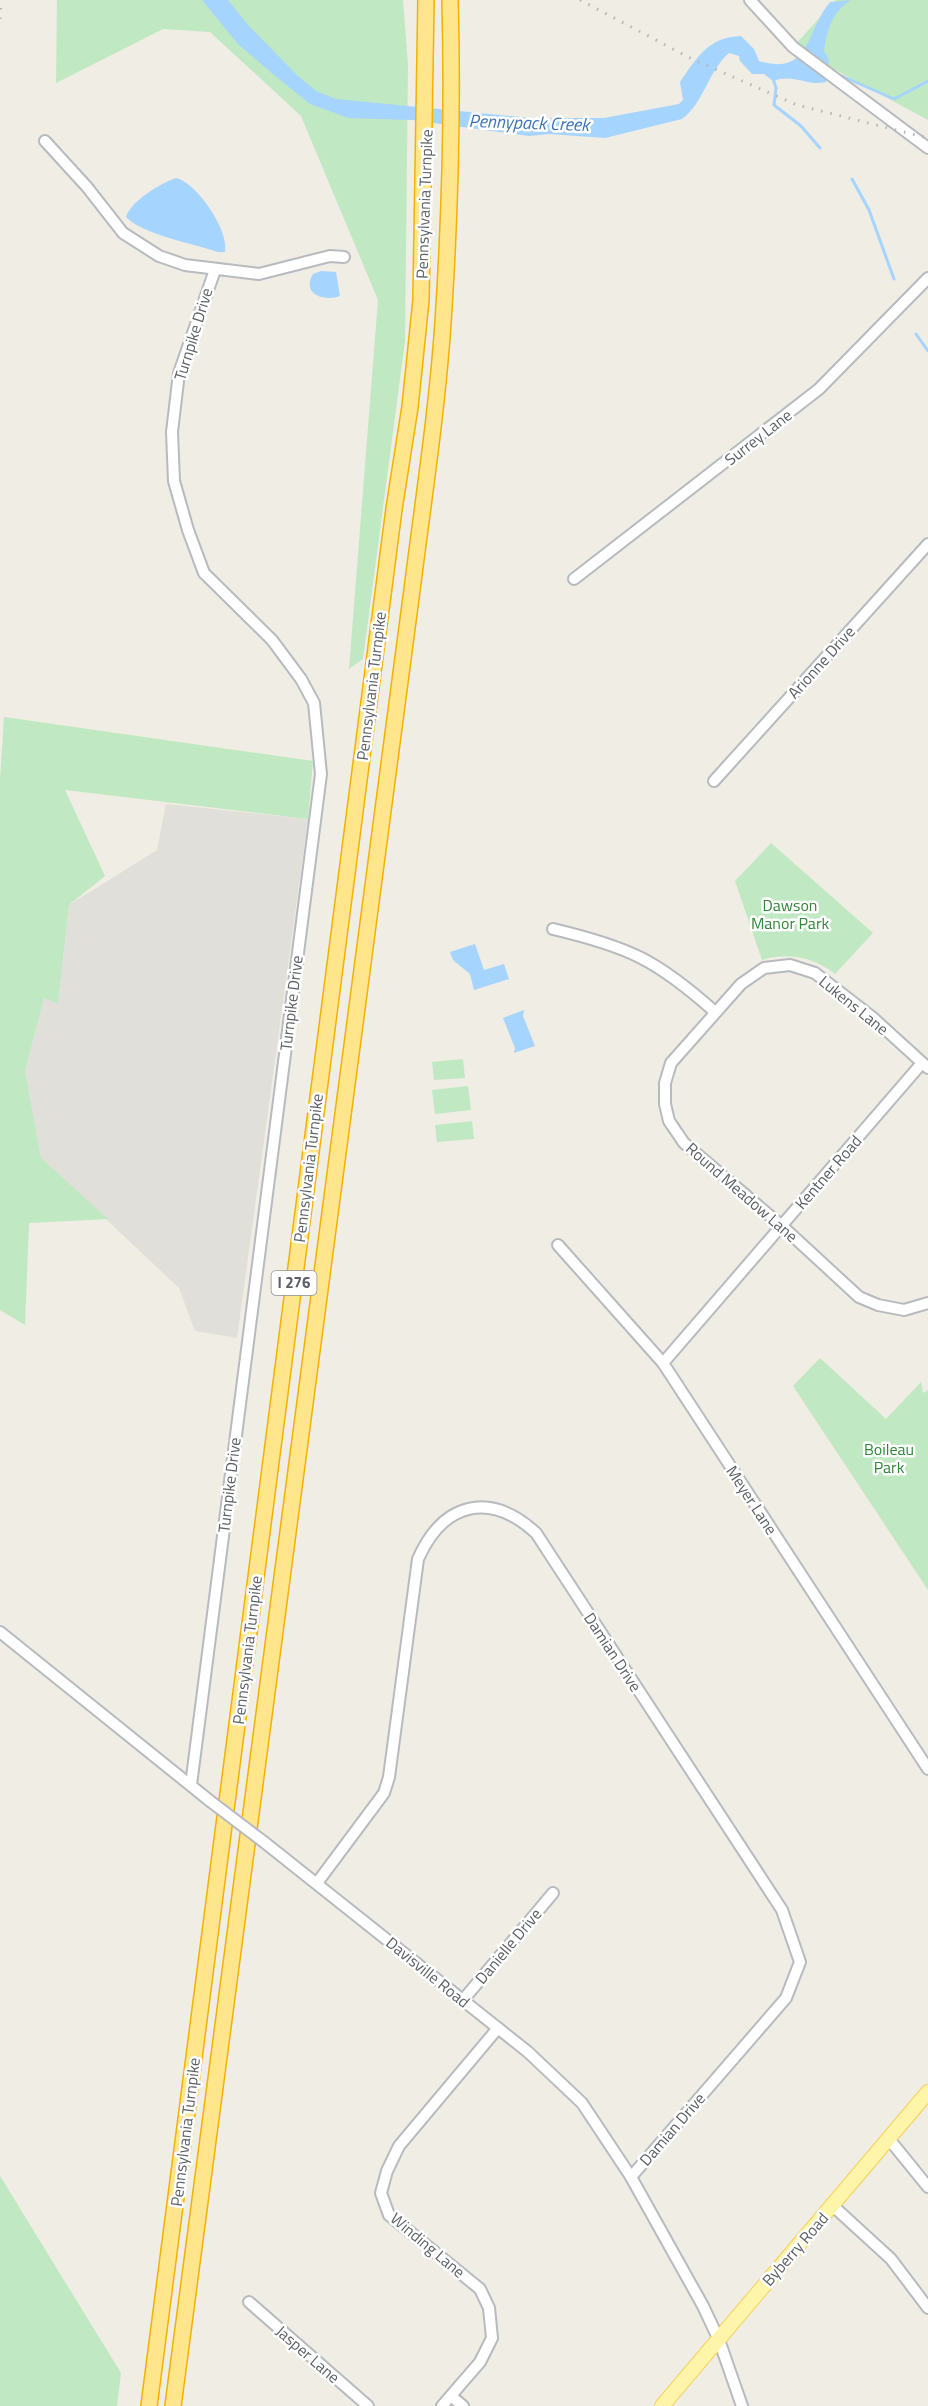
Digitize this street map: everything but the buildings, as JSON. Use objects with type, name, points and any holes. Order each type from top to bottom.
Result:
[{"type":"highway","name":"Pennsylvania Turnpike","points":[[149,2406],[391,532],[410,407],[421,300],[426,160],[426,0]]},
{"type":"highway","name":"Pennsylvania Turnpike","points":[[173,2406],[412,590],[443,325],[451,161],[450,0]]},
{"type":"main road","name":"Byberry Road","points":[[662,2406],[928,2092]]},
{"type":"street","points":[[750,0],[793,47],[928,148]]},
{"type":"street","points":[[45,141],[123,233],[159,256],[186,265],[259,274],[330,256],[345,257]]},
{"type":"street","name":"Turnpike Drive","points":[[191,1785],[321,774],[314,703],[301,679],[272,640],[204,573],[188,530],[174,481],[172,432],[179,373],[207,286],[215,270]]},
{"type":"street","name":"Surrey Lane","points":[[574,579],[819,389],[928,278]]},
{"type":"street","name":"Arionne Drive","points":[[714,780],[928,544]]},
{"type":"street","points":[[553,929],[627,950],[653,962],[678,979],[715,1012]]},
{"type":"street","name":"Lukens Lane","points":[[715,1012],[753,974],[764,968],[790,965],[815,973],[872,1017],[925,1066]]},
{"type":"street","name":"Round Meadow Lane","points":[[715,1012],[671,1063],[665,1083],[665,1104],[669,1121],[684,1143],[782,1226],[859,1297],[879,1305],[904,1310],[928,1303]]},
{"type":"street","name":"Kentner Road","points":[[663,1363],[925,1066]]},
{"type":"street","name":"Meyer Lane","points":[[558,1245],[663,1363],[928,1769]]},
{"type":"street","name":"Damian Drive","points":[[317,1883],[384,1793],[389,1777],[418,1559],[428,1539],[438,1525],[458,1512],[479,1508],[519,1518],[536,1533],[782,1910],[800,1962],[786,1998],[631,2177]]},
{"type":"street","name":"Davisville Road","points":[[0,1632],[210,1801],[317,1883],[564,2083],[582,2103],[631,2177],[719,2340],[742,2406]]},
{"type":"street","name":"Danielle Drive","points":[[463,2000],[553,1893]]},
{"type":"street","name":"Winding Lane","points":[[442,2406],[480,2362],[492,2338],[489,2308],[480,2289],[389,2215],[381,2193],[387,2171],[399,2146],[498,2028]]},
{"type":"street","points":[[889,2139],[928,2187]]},
{"type":"street","points":[[832,2205],[891,2259],[928,2308]]},
{"type":"street","name":"Jasper Lane","points":[[249,2302],[368,2406]]},
{"type":"street","points":[[452,2396],[463,2406]]},
{"type":"shaded area","points":[[166,804],[308,819],[237,1338],[195,1331],[179,1288],[41,1158],[25,1071],[44,998],[58,1004],[69,905],[157,850]]},
{"type":"green space","points":[[57,0],[403,0],[408,65],[405,341],[363,659],[349,669],[378,300],[301,116],[210,32],[163,29],[56,83]]},
{"type":"green space","points":[[836,0],[928,0],[928,120],[793,47]]},
{"type":"green space","points":[[4,717],[313,761],[308,819],[65,790],[105,876],[69,905],[58,1004],[44,998],[25,1071],[41,1158],[108,1219],[29,1223],[25,1325],[0,1310],[0,780]]},
{"type":"green space","name":"Dawson Manor Park","points":[[771,843],[873,933],[835,974],[809,960],[791,956],[762,960],[735,881]]},
{"type":"green space","points":[[463,1059],[465,1078],[434,1080],[432,1062]]},
{"type":"green space","points":[[468,1086],[471,1110],[435,1114],[432,1090]]},
{"type":"green space","points":[[472,1121],[474,1139],[437,1142],[435,1125]]},
{"type":"green space","name":"Boileau Park","points":[[820,1358],[886,1419],[921,1382],[923,1393],[928,1390],[928,1590],[793,1386]]},
{"type":"green space","points":[[0,2176],[121,2373],[117,2406],[0,2406]]},
{"type":"water","points":[[202,0],[228,0],[248,25],[298,76],[316,91],[336,99],[531,118],[604,118],[679,104],[683,100],[680,82],[698,57],[720,40],[741,36],[754,49],[759,61],[776,64],[789,62],[798,57],[805,48],[830,2],[851,0],[839,10],[829,29],[824,51],[829,60],[826,82],[814,83],[788,78],[773,81],[764,74],[752,74],[740,61],[739,56],[729,53],[716,69],[696,104],[682,119],[605,138],[549,134],[529,136],[412,120],[348,118],[310,104],[274,75],[237,43]]},
{"type":"water","points":[[176,178],[193,188],[210,209],[222,232],[225,252],[218,252],[143,229],[126,217],[140,199],[155,188]]},
{"type":"water","points":[[321,271],[336,272],[340,296],[321,297],[312,291],[310,281],[313,274]]},
{"type":"water","points":[[475,944],[484,970],[504,964],[509,979],[474,990],[470,974],[453,960],[450,952]]},
{"type":"water","points":[[524,1010],[523,1016],[535,1046],[514,1053],[515,1048],[503,1018]]},
{"type":"waterway","name":"Pennypack Creek","points":[[835,73],[894,99],[928,81]]},
{"type":"waterway","points":[[773,78],[776,88],[774,105],[801,126],[820,148]]},
{"type":"waterway","points":[[852,179],[869,210],[894,279]]},
{"type":"waterway","points":[[916,334],[928,351]]},
{"type":"railway","points":[[0,19],[1,0]]},
{"type":"railway","points":[[580,0],[692,59],[797,105],[928,138]]}]
